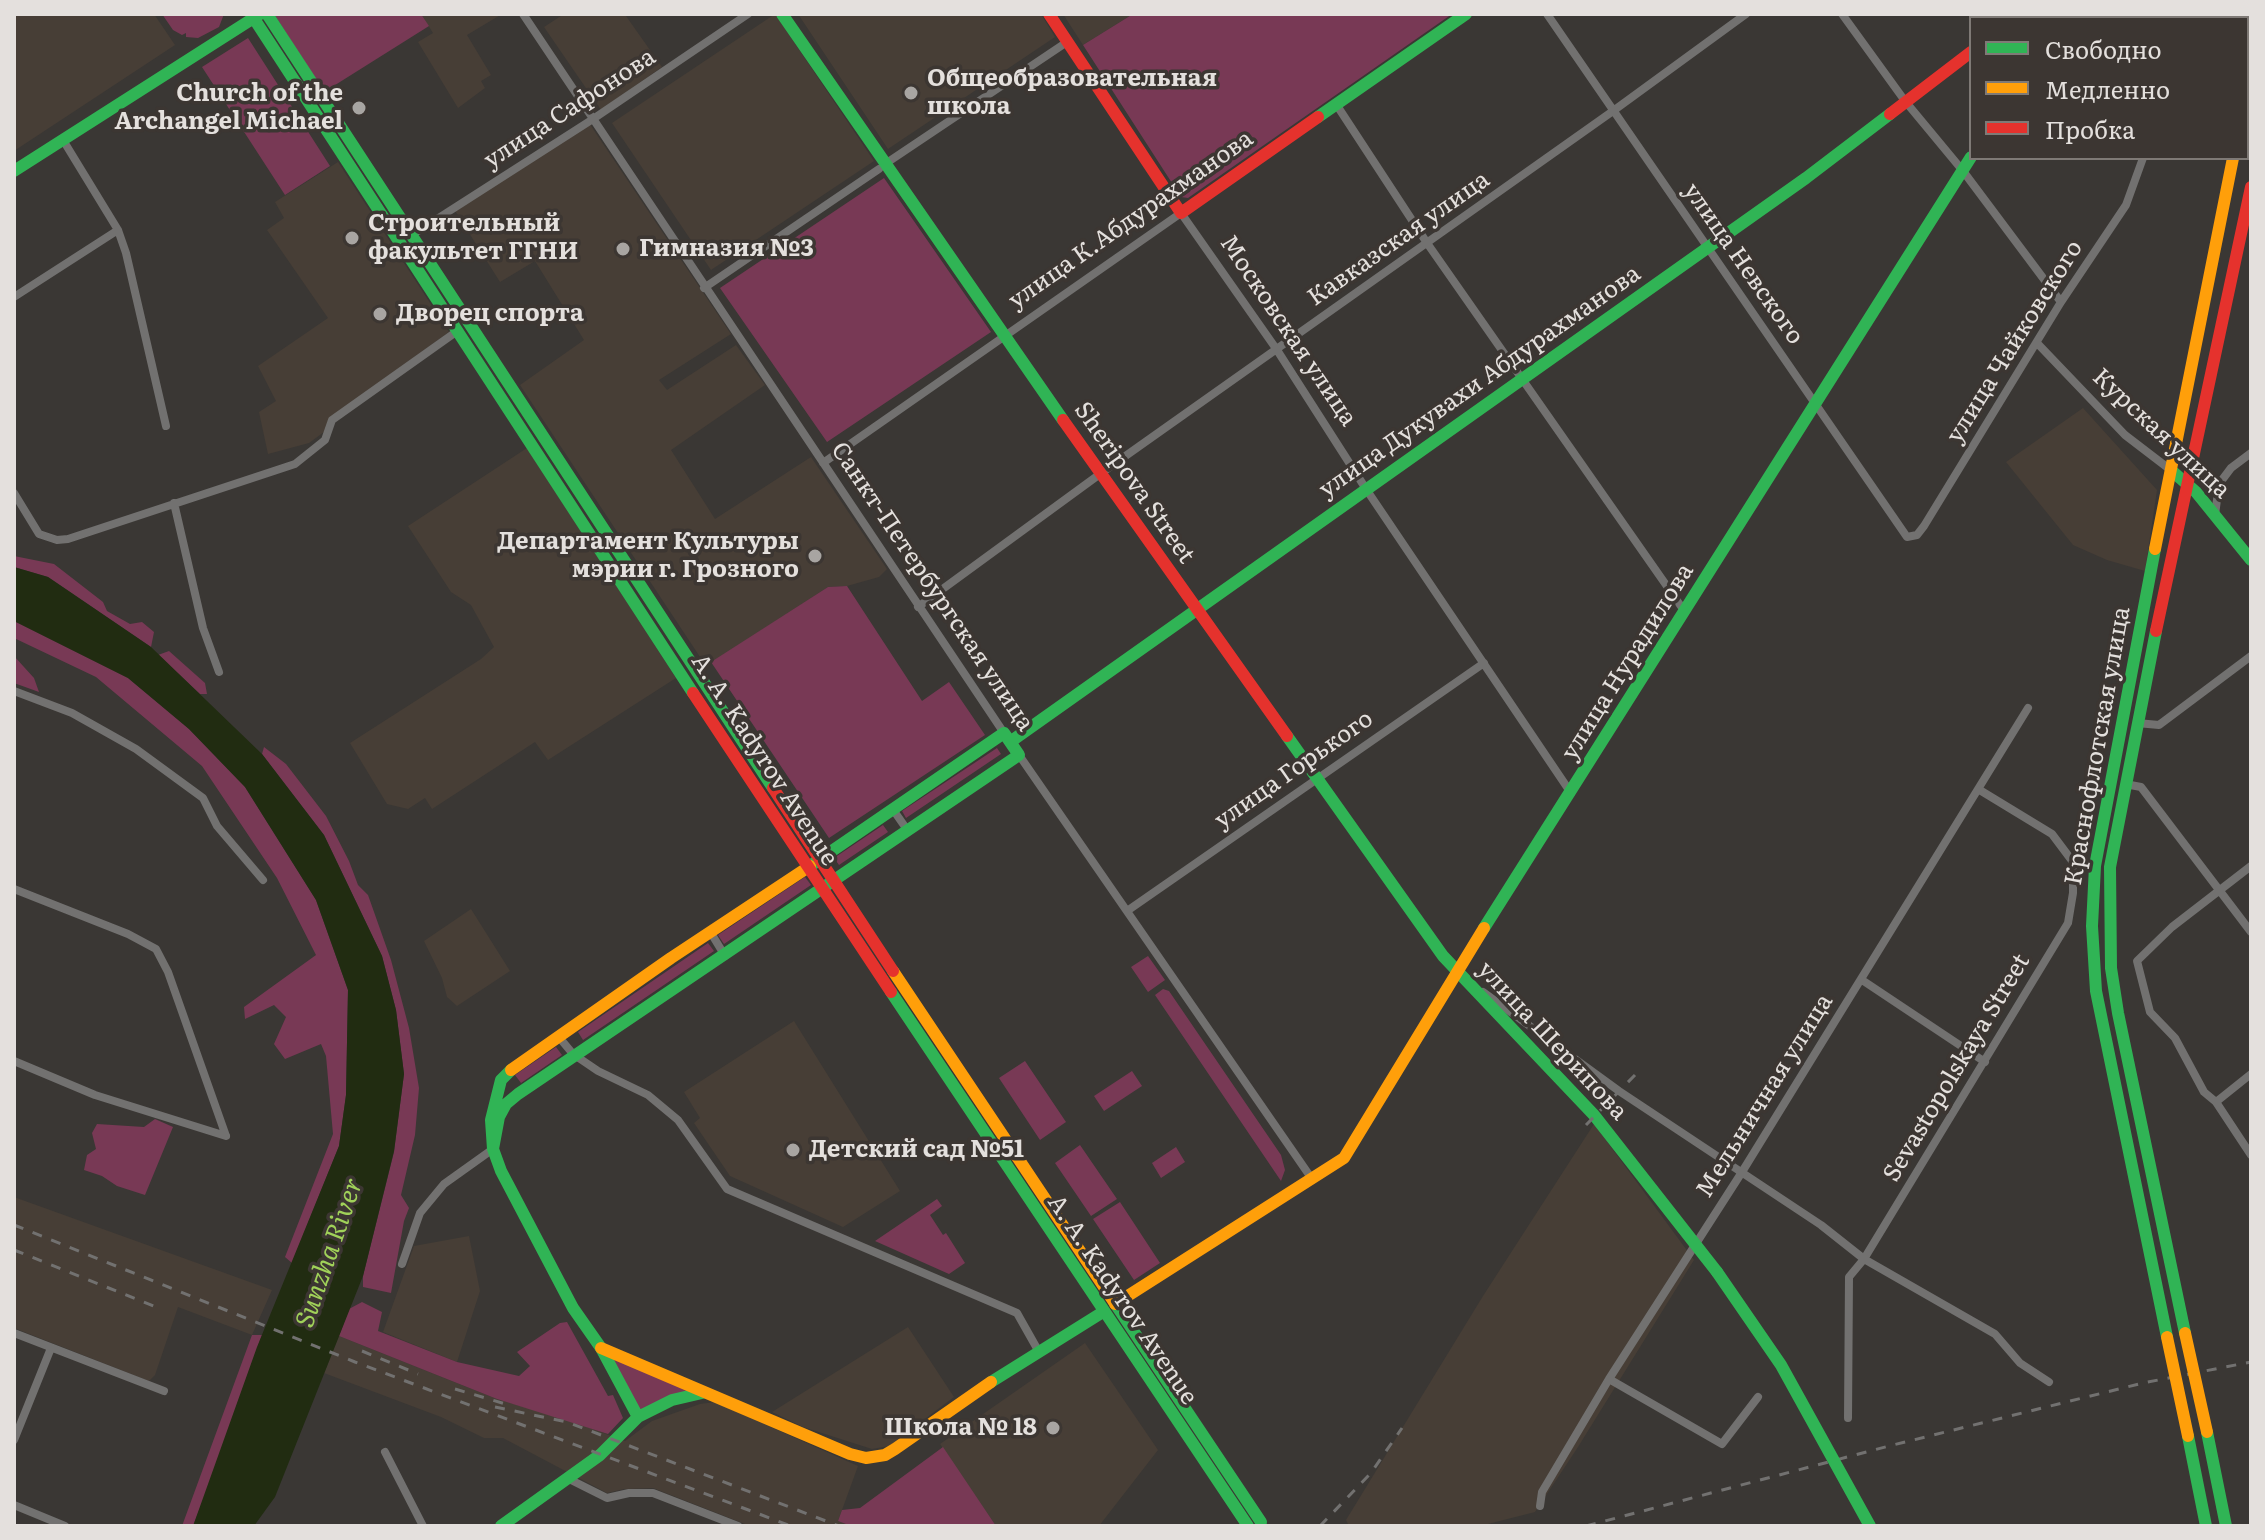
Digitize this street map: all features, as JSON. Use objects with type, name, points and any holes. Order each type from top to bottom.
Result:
[{"type":"main road","name":"A. A. Kadyrov Avenue","points":[[267,14],[820,859],[828,885]]},
{"type":"main road","name":"Sheripova Street","points":[[782,14],[882,167],[1456,972]]},
{"type":"main road","name":"Московская улица","points":[[1049,14],[1181,213]]},
{"type":"main road","name":"улица К.Абдурахманова","points":[[1181,213],[1466,14]]},
{"type":"main road","name":"A. A. Kadyrov Avenue","points":[[255,15],[456,332],[808,867],[828,885],[1109,1308],[1248,1526]]},
{"type":"main road","points":[[14,171],[255,15]]},
{"type":"main road","name":"улица Дукувахи Абдурахманова","points":[[508,1072],[808,867],[1197,609],[1806,178],[1969,53]]},
{"type":"main road","name":"улица Нурадилова","points":[[601,1348],[850,1454],[866,1458],[885,1455],[967,1397],[1344,1158],[1456,972],[1969,160]]},
{"type":"main road","name":"Краснофлотская улица","points":[[2206,1526],[2105,1041],[2096,991],[2092,926],[2095,866],[2103,816],[2233,160]]},
{"type":"main road","name":"Краснофлотская улица","points":[[2226,1526],[2118,1013],[2111,968],[2110,867],[2137,723],[2251,187]]},
{"type":"main road","name":"Курская улица","points":[[2172,471],[2215,515],[2251,560]]},
{"type":"main road","name":"Санкт-Петербургская улица","points":[[1007,737],[1019,755]]},
{"type":"main road","points":[[493,1149],[499,1117],[506,1104],[518,1094],[1019,755]]},
{"type":"main road","name":"улица Шерипова","points":[[1456,972],[1594,1115],[1696,1242],[1781,1365],[1870,1526]]},
{"type":"main road","points":[[518,1094],[508,1072],[501,1080],[492,1111],[493,1149],[501,1171],[573,1308],[601,1348],[638,1417]]},
{"type":"main road","name":"A. A. Kadyrov Avenue","points":[[1109,1308],[1261,1522]]},
{"type":"main road","points":[[501,1526],[600,1455],[638,1417],[672,1400],[703,1393]]},
{"type":"street","name":"Санкт-Петербургская улица","points":[[523,14],[1007,737]]},
{"type":"street","name":"улица Сафонова","points":[[412,235],[593,119],[748,14]]},
{"type":"street","name":"улица Невского","points":[[1547,14],[1907,537]]},
{"type":"street","name":"Кавказская улица","points":[[918,607],[1746,14]]},
{"type":"street","points":[[1842,14],[1905,101],[1963,171],[2061,302]]},
{"type":"street","points":[[704,288],[1067,42]]},
{"type":"street","points":[[1336,104],[1427,243],[1685,612]]},
{"type":"street","points":[[63,140],[118,230],[166,426]]},
{"type":"street","name":"улица Чайковского","points":[[1907,537],[1917,535],[1924,526],[2061,302],[2126,205],[2142,160]]},
{"type":"street","name":"улица К.Абдурахманова","points":[[823,463],[1181,213]]},
{"type":"street","name":"Московская улица","points":[[1181,213],[1277,350],[1366,489],[1571,793]]},
{"type":"street","points":[[14,297],[118,230]]},
{"type":"street","points":[[14,493],[39,534],[57,540],[68,539],[295,464],[325,440],[332,420],[456,332]]},
{"type":"street","name":"Курская улица","points":[[2037,343],[2125,435],[2172,471]]},
{"type":"street","points":[[2215,515],[2222,480],[2231,468],[2251,453]]},
{"type":"street","points":[[174,503],[203,628],[219,672]]},
{"type":"street","points":[[2137,723],[2159,725],[2251,656]]},
{"type":"street","name":"улица Горького","points":[[1127,911],[1484,663]]},
{"type":"street","points":[[14,691],[72,713],[136,749],[203,798],[217,826],[263,880]]},
{"type":"street","name":"Мельничная улица","points":[[1540,1506],[1542,1492],[1609,1379],[1862,980],[2028,708]]},
{"type":"street","name":"Санкт-Петербургская улица","points":[[1019,755],[1312,1179]]},
{"type":"street","points":[[2125,784],[2141,787],[2251,932]]},
{"type":"street","name":"Sevastopolskaya Street","points":[[1864,1259],[2068,923],[2073,893],[2073,862],[2052,834],[1978,789]]},
{"type":"street","points":[[894,811],[908,831]]},
{"type":"street","points":[[2251,866],[2172,927],[2137,961],[2150,1012],[2175,1038],[2204,1092],[2216,1102],[2251,1155]]},
{"type":"street","points":[[14,889],[128,934],[156,949],[168,972],[226,1136],[95,1095],[14,1061]]},
{"type":"street","points":[[711,933],[725,956]]},
{"type":"street","name":"улица Шерипова","points":[[1456,972],[1619,1091],[1821,1225],[1864,1259],[1995,1334],[2020,1363],[2049,1382]]},
{"type":"street","points":[[1862,980],[1985,1062]]},
{"type":"street","points":[[558,1036],[573,1054],[598,1071],[648,1095],[678,1120],[727,1189],[1017,1313],[1039,1352]]},
{"type":"street","points":[[2216,1102],[2251,1074]]},
{"type":"street","points":[[402,1264],[420,1213],[444,1184],[493,1149]]},
{"type":"street","points":[[1848,1418],[1849,1277],[1864,1259]]},
{"type":"street","points":[[14,1333],[164,1391]]},
{"type":"street","points":[[14,1440],[51,1348]]},
{"type":"street","points":[[1609,1379],[1722,1444],[1758,1397]]},
{"type":"street","points":[[385,1452],[423,1526]]},
{"type":"street","points":[[569,1479],[607,1498],[629,1493],[653,1493],[738,1526]]},
{"type":"street","points":[[14,1505],[65,1526]]},
{"type":"shaded area","points":[[14,14],[154,14],[175,45],[14,151]]},
{"type":"shaded area","points":[[162,14],[224,14],[219,27],[198,38],[186,37],[186,33],[182,35],[173,30]]},
{"type":"shaded area","points":[[274,14],[421,14],[429,26],[324,92]]},
{"type":"shaded area","points":[[421,14],[502,14],[467,35],[491,75],[481,81],[485,88],[458,108],[418,42],[433,33]]},
{"type":"shaded area","points":[[564,14],[627,14],[662,67],[601,110],[544,27]]},
{"type":"shaded area","points":[[775,14],[874,161],[711,270],[612,123]]},
{"type":"shaded area","name":"Общеобразовательная школа","points":[[798,14],[1041,14],[1055,37],[888,149]]},
{"type":"shaded area","points":[[1063,14],[1133,14],[1083,45]]},
{"type":"shaded area","points":[[1133,14],[1452,14],[1188,198],[1181,197],[1083,45]]},
{"type":"shaded area","points":[[248,38],[330,166],[285,195],[202,67]]},
{"type":"shaded area","points":[[587,120],[731,334],[659,380],[667,390],[736,345],[765,385],[671,450],[715,519],[811,457],[887,569],[879,577],[847,586],[828,587],[706,666],[520,385],[584,340],[535,261],[500,282],[452,206]]},
{"type":"shaded area","points":[[338,162],[449,332],[330,418],[324,432],[309,443],[268,454],[259,412],[276,401],[258,366],[328,318],[267,230],[284,218],[275,202]]},
{"type":"shaded area","points":[[884,178],[991,332],[827,442],[720,288]]},
{"type":"shaded area","points":[[2083,408],[2157,490],[2145,571],[2107,560],[2073,545],[2006,462]]},
{"type":"shaded area","points":[[527,448],[676,678],[548,760],[535,742],[432,809],[425,798],[408,809],[387,804],[350,743],[481,659],[494,647],[471,605],[451,592],[408,526]]},
{"type":"shaded area","points":[[14,556],[54,564],[103,602],[107,611],[130,624],[142,622],[154,632],[151,647],[48,577],[14,567]]},
{"type":"shaded area","points":[[847,586],[922,701],[949,682],[985,735],[829,838],[711,662],[828,587]]},
{"type":"shaded area","points":[[14,621],[128,678],[189,729],[245,787],[316,900],[348,990],[346,1095],[339,1146],[292,1263],[285,1257],[333,1134],[326,1056],[321,1044],[285,1059],[274,1044],[286,1017],[274,1005],[245,1019],[244,1007],[316,955],[277,878],[202,766],[96,677],[14,638]]},
{"type":"shaded area","points":[[169,651],[205,683],[207,694],[200,694],[158,655]]},
{"type":"shaded area","points":[[14,656],[34,678],[39,692],[14,683]]},
{"type":"shaded area","points":[[264,747],[286,764],[326,816],[358,885],[368,895],[391,960],[409,1028],[419,1088],[415,1135],[401,1195],[409,1208],[391,1293],[363,1287],[363,1276],[394,1152],[404,1074],[396,1010],[382,956],[324,835],[262,754]]},
{"type":"shaded area","points":[[997,748],[1001,754],[906,818],[902,811]]},
{"type":"shaded area","points":[[883,825],[888,832],[839,865],[834,858]]},
{"type":"shaded area","points":[[805,877],[811,885],[724,944],[718,935]]},
{"type":"shaded area","points":[[471,909],[510,971],[457,1006],[447,997],[442,978],[424,941]]},
{"type":"shaded area","points":[[708,943],[714,951],[583,1040],[578,1032]]},
{"type":"shaded area","points":[[1148,956],[1165,980],[1148,992],[1131,967]]},
{"type":"shaded area","points":[[1163,989],[1169,991],[1281,1155],[1285,1170],[1281,1181],[1155,995]]},
{"type":"shaded area","name":"Детский сад №51","points":[[794,1021],[900,1191],[843,1227],[730,1176],[694,1123],[700,1118],[684,1092]]},
{"type":"shaded area","points":[[556,1047],[562,1055],[521,1083],[515,1075]]},
{"type":"shaded area","points":[[1025,1061],[1066,1122],[1040,1140],[999,1078]]},
{"type":"shaded area","points":[[1132,1071],[1142,1086],[1104,1111],[1094,1096]]},
{"type":"shaded area","points":[[155,1119],[173,1127],[145,1195],[84,1170],[87,1155],[96,1149],[92,1133],[97,1124],[144,1127]]},
{"type":"shaded area","points":[[1594,1124],[1694,1260],[1535,1512],[1480,1526],[1349,1526],[1346,1520],[1483,1296]]},
{"type":"shaded area","points":[[1080,1145],[1117,1199],[1091,1216],[1055,1163]]},
{"type":"shaded area","points":[[1176,1147],[1185,1162],[1161,1178],[1152,1163]]},
{"type":"shaded area","points":[[14,1197],[272,1290],[252,1335],[178,1307],[155,1375],[149,1381],[14,1328]]},
{"type":"shaded area","points":[[937,1199],[942,1206],[930,1215],[965,1263],[949,1274],[875,1241]]},
{"type":"shaded area","points":[[1120,1202],[1160,1263],[1134,1280],[1093,1219]]},
{"type":"shaded area","points":[[469,1236],[480,1291],[457,1362],[383,1332],[414,1246]]},
{"type":"shaded area","points":[[362,1302],[382,1312],[378,1331],[457,1362],[519,1376],[530,1366],[517,1352],[560,1323],[567,1322],[608,1396],[613,1395],[623,1418],[608,1434],[497,1399],[339,1336],[349,1309]]},
{"type":"shaded area","points":[[908,1327],[954,1397],[889,1446],[872,1449],[803,1427],[772,1412]]},
{"type":"shaded area","points":[[252,1335],[262,1335],[204,1498],[193,1526],[182,1526]]},
{"type":"shaded area","points":[[339,1336],[497,1399],[569,1420],[625,1441],[652,1421],[700,1404],[715,1402],[858,1466],[838,1521],[851,1526],[750,1526],[653,1488],[607,1493],[503,1438],[484,1438],[441,1417],[324,1373]]},
{"type":"shaded area","name":"Школа № 18","points":[[1085,1343],[1158,1450],[1099,1526],[996,1526],[940,1444]]},
{"type":"shaded area","points":[[601,1348],[703,1393],[638,1417]]},
{"type":"shaded area","points":[[943,1447],[996,1526],[851,1526],[838,1521],[842,1510],[860,1508]]},
{"type":"water","name":"Sunzha River","points":[[14,567],[48,577],[151,647],[262,754],[324,835],[382,956],[396,1010],[404,1074],[394,1151],[363,1276],[275,1497],[254,1526],[193,1526],[257,1347],[339,1146],[346,1095],[348,990],[316,900],[245,787],[189,729],[128,678],[14,621]]},
{"type":"railway","points":[[1586,1125],[1635,1075]]},
{"type":"railway","points":[[14,1225],[355,1362],[791,1526]]},
{"type":"railway","points":[[14,1250],[161,1309]]},
{"type":"railway","points":[[362,1351],[418,1374]]},
{"type":"railway","points":[[1586,1526],[2143,1383],[2251,1362]]},
{"type":"railway","points":[[455,1389],[509,1405]]},
{"type":"railway","points":[[495,1407],[567,1422],[839,1526]]},
{"type":"railway","points":[[1320,1526],[1371,1473],[1402,1428]]},
{"type":"traffic: fast","points":[[251,14],[693,693]]},
{"type":"traffic: fast","points":[[14,171],[260,14]]},
{"type":"traffic: fast","points":[[267,14],[773,788]]},
{"type":"traffic: fast","points":[[782,14],[1063,420]]},
{"type":"traffic: fast","points":[[1318,117],[1466,14]]},
{"type":"traffic: fast","points":[[1010,742],[1806,178],[1890,114]]},
{"type":"traffic: fast","points":[[1484,928],[1969,160]]},
{"type":"traffic: fast","points":[[2172,471],[2196,492],[2251,560]]},
{"type":"traffic: fast","points":[[2155,549],[2095,866],[2092,926],[2096,991],[2167,1337]]},
{"type":"traffic: fast","points":[[2156,631],[2110,867],[2111,968],[2185,1333]]},
{"type":"traffic: fast","points":[[493,1149],[499,1117],[506,1104],[518,1094],[1019,755],[1004,733],[810,866]]},
{"type":"traffic: fast","points":[[1287,736],[1443,956],[1594,1115],[1717,1272]]},
{"type":"traffic: fast","points":[[891,992],[1248,1526]]},
{"type":"traffic: fast","points":[[511,1070],[501,1080],[491,1120],[493,1149],[501,1171],[573,1308],[601,1348],[638,1417]]},
{"type":"traffic: fast","points":[[1717,1272],[1781,1365],[1870,1526]]},
{"type":"traffic: fast","points":[[1114,1302],[1261,1522]]},
{"type":"traffic: fast","points":[[991,1382],[1103,1312]]},
{"type":"traffic: fast","points":[[501,1526],[600,1455],[638,1417],[672,1400],[702,1393]]},
{"type":"traffic: fast","points":[[2207,1432],[2226,1526]]},
{"type":"traffic: fast","points":[[2188,1436],[2206,1526]]},
{"type":"traffic: slow","points":[[2249,78],[2251,68]]},
{"type":"traffic: slow","points":[[2155,549],[2233,160]]},
{"type":"traffic: slow","points":[[511,1070],[810,866]]},
{"type":"traffic: slow","points":[[1115,1304],[1344,1158],[1484,928]]},
{"type":"traffic: slow","points":[[893,971],[1114,1302]]},
{"type":"traffic: slow","points":[[2185,1333],[2207,1432]]},
{"type":"traffic: slow","points":[[2167,1337],[2188,1436]]},
{"type":"traffic: slow","points":[[601,1348],[850,1454],[866,1458],[885,1455],[895,1449],[991,1382]]},
{"type":"traffic: jam","points":[[1049,14],[1181,213],[1318,117]]},
{"type":"traffic: jam","points":[[1890,114],[1969,54]]},
{"type":"traffic: jam","points":[[2156,631],[2251,187]]},
{"type":"traffic: jam","points":[[1063,420],[1287,736]]},
{"type":"traffic: jam","points":[[693,693],[891,992]]},
{"type":"traffic: jam","points":[[773,788],[893,971]]},
{"type":"place","name":"Общеобразовательная школа","points":[[911,93]]},
{"type":"place","name":"Church of the Archangel Michael","points":[[359,108]]},
{"type":"place","name":"Строительный факультет ГГНИ","points":[[352,238]]},
{"type":"place","name":"Гимназия №3","points":[[623,249]]},
{"type":"place","name":"Дворец спорта","points":[[380,314]]},
{"type":"place","name":"Департамент Культуры мэрии г. Грозного","points":[[815,556]]},
{"type":"place","name":"Детский сад №51","points":[[793,1150]]},
{"type":"place","name":"Школа № 18","points":[[1053,1428]]}]
